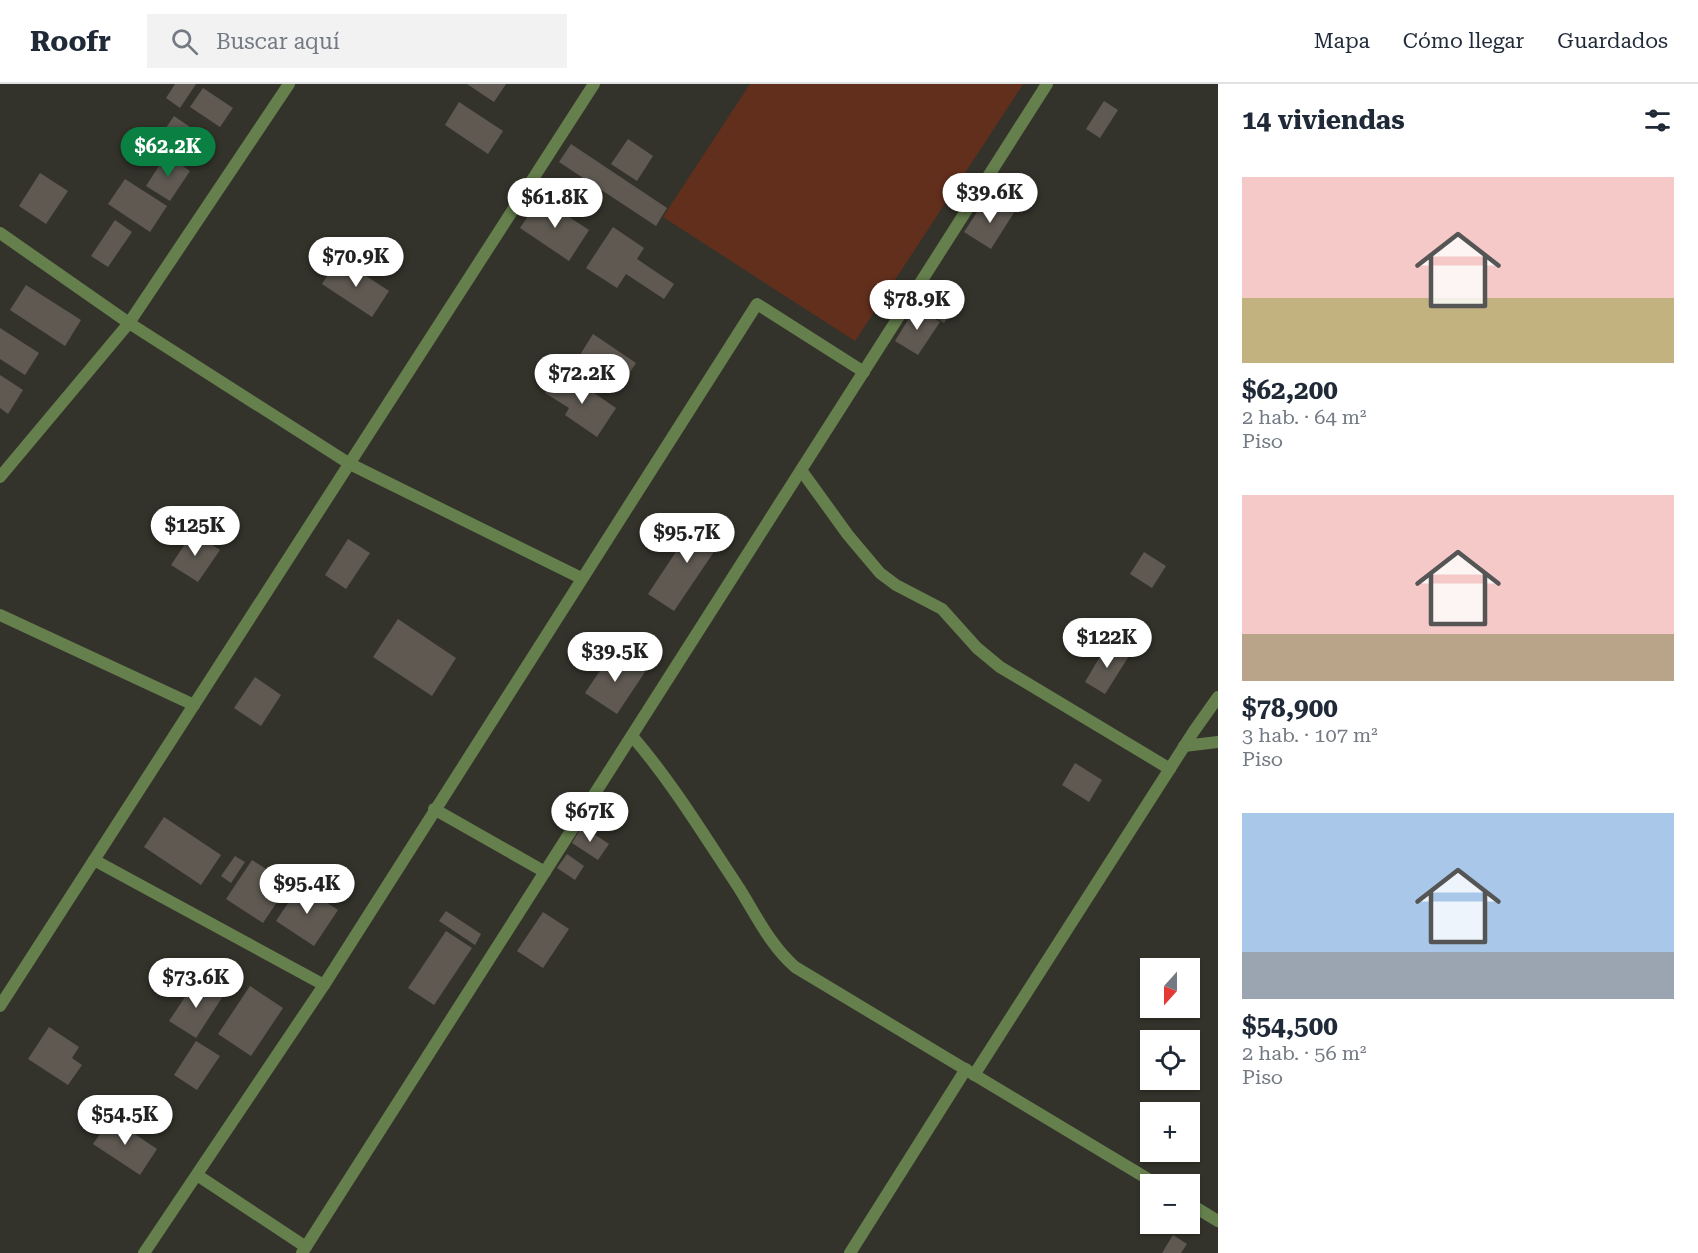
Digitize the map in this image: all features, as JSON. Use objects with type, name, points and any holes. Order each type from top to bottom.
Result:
[{"type":"street","points":[[0,477],[129,323],[289,84]]},
{"type":"street","points":[[0,1006],[594,84]]},
{"type":"street","points":[[196,1175],[304,1250],[1047,84]]},
{"type":"street","points":[[0,233],[129,323],[350,464],[581,578]]},
{"type":"street","points":[[144,1253],[324,985],[757,303],[864,372]]},
{"type":"street","points":[[801,470],[848,535],[880,573],[896,585],[942,609],[977,648],[1000,667],[1170,769]]},
{"type":"street","points":[[0,615],[194,705]]},
{"type":"street","points":[[850,1253],[1218,697]]},
{"type":"street","points":[[632,736],[650,757],[780,954],[795,967],[1140,1174]]},
{"type":"street","points":[[1184,746],[1218,742]]},
{"type":"street","points":[[435,809],[545,872]]},
{"type":"street","points":[[94,860],[324,985]]},
{"type":"street","points":[[1200,1210],[1218,1221]]},
{"type":"shaded area","points":[[750,84],[1023,84],[855,341],[663,217]]},
{"type":"building","points":[[175,84],[196,84],[180,108],[166,98]]},
{"type":"building","points":[[467,84],[506,84],[494,102]]},
{"type":"building","points":[[203,88],[233,108],[220,127],[190,107]]},
{"type":"building","points":[[1104,101],[1118,110],[1100,138],[1086,129]]},
{"type":"building","points":[[459,102],[503,131],[488,154],[445,125]]},
{"type":"building","points":[[174,116],[200,134],[184,158],[158,140]]},
{"type":"building","points":[[628,139],[653,156],[637,181],[611,164]]},
{"type":"building","points":[[571,144],[667,208],[656,226],[559,162]]},
{"type":"building","points":[[166,155],[190,171],[170,201],[146,186]]},
{"type":"building","points":[[40,173],[68,191],[46,224],[19,206]]},
{"type":"building","points":[[125,179],[167,206],[150,232],[108,204]]},
{"type":"building","points":[[540,198],[589,230],[569,261],[520,228]]},
{"type":"building","points":[[997,200],[1015,211],[991,249],[964,232],[979,209],[987,214]]},
{"type":"building","points":[[115,220],[132,232],[108,267],[91,256]]},
{"type":"building","points":[[613,227],[644,248],[637,259],[674,284],[664,299],[626,274],[617,288],[586,268]]},
{"type":"building","points":[[339,258],[389,291],[372,317],[322,284]]},
{"type":"building","points":[[26,285],[81,320],[65,346],[10,310]]},
{"type":"building","points":[[930,293],[954,308],[944,323],[921,308]]},
{"type":"building","points":[[916,307],[940,322],[918,355],[895,341]]},
{"type":"building","points":[[0,328],[39,353],[25,375],[0,359]]},
{"type":"building","points":[[593,334],[636,363],[621,386],[578,358]]},
{"type":"building","points":[[0,375],[23,390],[8,414],[0,408]]},
{"type":"building","points":[[557,375],[581,390],[584,386],[616,408],[597,437],[565,415],[569,408],[545,393]]},
{"type":"building","points":[[699,517],[726,534],[674,611],[648,594]]},
{"type":"building","points":[[193,532],[220,550],[198,582],[171,565]]},
{"type":"building","points":[[348,539],[370,553],[346,589],[325,575]]},
{"type":"building","points":[[1144,552],[1166,566],[1152,588],[1130,574]]},
{"type":"building","points":[[398,619],[456,658],[432,696],[373,657]]},
{"type":"building","points":[[1091,619],[1107,628],[1096,644],[1081,635]]},
{"type":"building","points":[[1108,643],[1129,656],[1105,694],[1085,682]]},
{"type":"building","points":[[613,651],[645,672],[617,714],[585,693]]},
{"type":"building","points":[[255,677],[281,695],[261,726],[234,708]]},
{"type":"building","points":[[1075,763],[1102,780],[1089,802],[1062,785]]},
{"type":"building","points":[[164,817],[221,855],[201,885],[144,847]]},
{"type":"building","points":[[582,826],[609,844],[598,860],[572,843]]},
{"type":"building","points":[[567,854],[584,866],[575,880],[557,868]]},
{"type":"building","points":[[235,856],[245,862],[231,883],[221,876]]},
{"type":"building","points":[[252,860],[289,884],[263,923],[226,899]]},
{"type":"building","points":[[300,885],[338,910],[314,946],[276,921]]},
{"type":"building","points":[[446,911],[481,934],[475,945],[439,921]]},
{"type":"building","points":[[543,912],[569,929],[543,968],[517,951]]},
{"type":"building","points":[[446,931],[472,948],[434,1005],[408,988]]},
{"type":"building","points":[[197,979],[223,996],[196,1038],[169,1021]]},
{"type":"building","points":[[250,986],[283,1008],[251,1056],[218,1034]]},
{"type":"building","points":[[49,1027],[79,1047],[72,1058],[82,1065],[68,1085],[28,1059]]},
{"type":"building","points":[[196,1041],[220,1056],[197,1090],[174,1075]]},
{"type":"building","points":[[111,1118],[157,1149],[140,1175],[93,1144]]},
{"type":"building","points":[[1173,1235],[1187,1244],[1181,1253],[1162,1253]]}]
